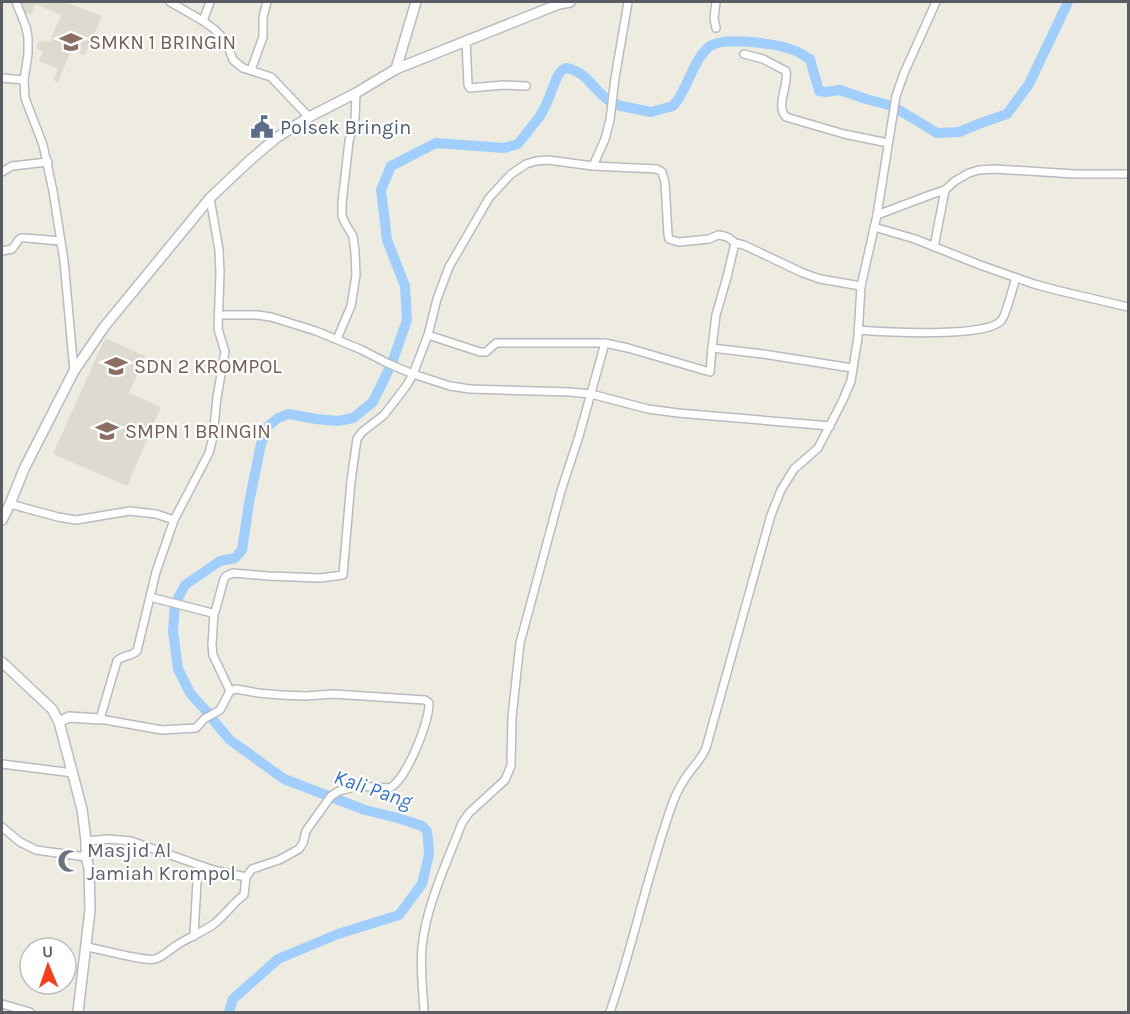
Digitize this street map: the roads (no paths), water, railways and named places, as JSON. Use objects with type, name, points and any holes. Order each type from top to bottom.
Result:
[{"type":"street","points":[[16,2],[28,38],[24,80],[25,98],[44,145],[61,241],[74,371]]},
{"type":"street","points":[[170,2],[214,29],[226,41],[233,60],[243,68],[271,77],[309,117]]},
{"type":"street","points":[[203,21],[210,2]]},
{"type":"street","points":[[251,70],[263,37],[263,17],[267,2]]},
{"type":"street","points":[[396,69],[416,2]]},
{"type":"street","points":[[2,520],[24,469],[74,371],[104,327],[210,198],[276,138],[396,69],[559,4],[570,2]]},
{"type":"street","points":[[593,166],[610,120],[628,2]]},
{"type":"street","points":[[716,2],[714,18],[716,28]]},
{"type":"street","points":[[609,1012],[627,960],[645,888],[673,802],[679,786],[703,756],[706,748],[771,515],[787,478],[818,448],[851,381],[861,286],[877,215],[896,96],[936,2]]},
{"type":"street","points":[[466,40],[470,88],[526,86]]},
{"type":"street","points":[[744,54],[763,59],[786,71],[782,113],[786,117],[844,134],[888,142]]},
{"type":"street","points":[[2,78],[24,80]]},
{"type":"street","points":[[337,339],[351,306],[356,275],[353,236],[342,216],[342,203],[349,141],[355,119],[356,93]]},
{"type":"street","points":[[230,692],[213,655],[212,645],[214,613],[224,579],[233,573],[320,578],[343,575],[357,439],[362,432],[384,415],[413,374],[449,267],[489,198],[510,175],[525,164],[536,160],[548,160],[593,166],[657,169],[662,172],[665,183],[669,239],[679,242],[718,235],[803,273],[820,279],[861,286]]},
{"type":"street","points":[[2,172],[12,166],[48,162]]},
{"type":"street","points":[[877,215],[945,190],[955,181],[979,170],[1128,174]]},
{"type":"street","points":[[934,247],[945,190]]},
{"type":"street","points":[[100,719],[117,661],[137,651],[156,572],[174,520],[209,453],[213,437],[225,352],[218,329],[219,250],[210,198]]},
{"type":"street","points":[[874,227],[915,239],[1016,278],[1128,307]]},
{"type":"street","points":[[2,251],[12,249],[21,238],[61,241]]},
{"type":"street","points":[[428,335],[480,352],[486,352],[496,343],[605,343],[710,372],[716,315],[735,243]]},
{"type":"street","points":[[858,330],[938,333],[976,330],[994,325],[999,323],[1003,317],[1016,278]]},
{"type":"street","points":[[219,315],[271,317],[337,339],[413,374],[450,386],[470,389],[591,394],[648,409],[830,426]]},
{"type":"street","points":[[424,1012],[421,978],[422,947],[430,907],[462,823],[469,813],[505,780],[512,766],[512,717],[519,643],[605,343]]},
{"type":"street","points":[[712,348],[852,368]]},
{"type":"street","points":[[10,504],[57,517],[76,519],[130,511],[156,514],[174,520]]},
{"type":"street","points":[[150,597],[202,612],[214,613]]},
{"type":"street","points":[[2,662],[52,709],[59,722],[82,809],[90,909],[78,1012]]},
{"type":"street","points":[[59,722],[69,717],[100,719],[162,730],[196,728],[204,719],[220,710],[230,692],[236,689],[306,696],[371,695],[425,700],[428,701],[429,706],[423,733],[403,775],[394,787],[358,786],[339,791],[331,796],[306,831],[299,849],[279,860],[252,869],[246,877],[244,895],[219,920],[154,960],[87,946]]},
{"type":"street","points":[[2,764],[73,773]]},
{"type":"street","points":[[2,827],[20,842],[36,850],[86,857]]},
{"type":"street","points":[[86,841],[109,839],[131,841],[213,870],[246,877]]},
{"type":"street","points":[[194,936],[197,881],[202,866]]},
{"type":"street","points":[[2,1004],[30,1012]]},
{"type":"waterway","name":"Kali Pang","points":[[899,110],[937,133],[959,132],[1007,114],[1029,84],[1068,2]]},
{"type":"waterway","name":"Kali Pang","points":[[617,104],[651,112],[673,106],[682,94],[699,59],[710,46],[717,43],[740,41],[780,46],[810,59],[819,91],[840,90],[889,105]]},
{"type":"waterway","name":"Kali Pang","points":[[393,360],[407,320],[405,286],[387,240],[381,190],[391,166],[436,143],[504,148],[518,144],[540,116],[557,77],[566,68],[579,73],[608,100]]},
{"type":"waterway","name":"Kali Pang","points":[[207,712],[190,693],[178,669],[173,631],[175,604],[185,585],[220,561],[235,558],[242,550],[249,503],[261,444],[267,427],[278,418],[289,414],[338,421],[353,418],[373,402],[389,369]]},
{"type":"waterway","name":"Kali Pang","points":[[213,720],[230,740],[284,779],[365,810],[422,826],[427,831],[429,854],[422,884],[399,915],[338,934],[278,959],[233,999],[229,1012]]},
{"type":"place","name":"SMKN 1 BRINGIN","points":[[71,42]]},
{"type":"place","name":"Polsek Bringin","points":[[262,127]]},
{"type":"place","name":"SDN 2 KROMPOL","points":[[116,366]]},
{"type":"place","name":"SMPN 1 BRINGIN","points":[[107,431]]},
{"type":"place","name":"Masjid Al Jamiah Krompol","points":[[69,861]]}]
